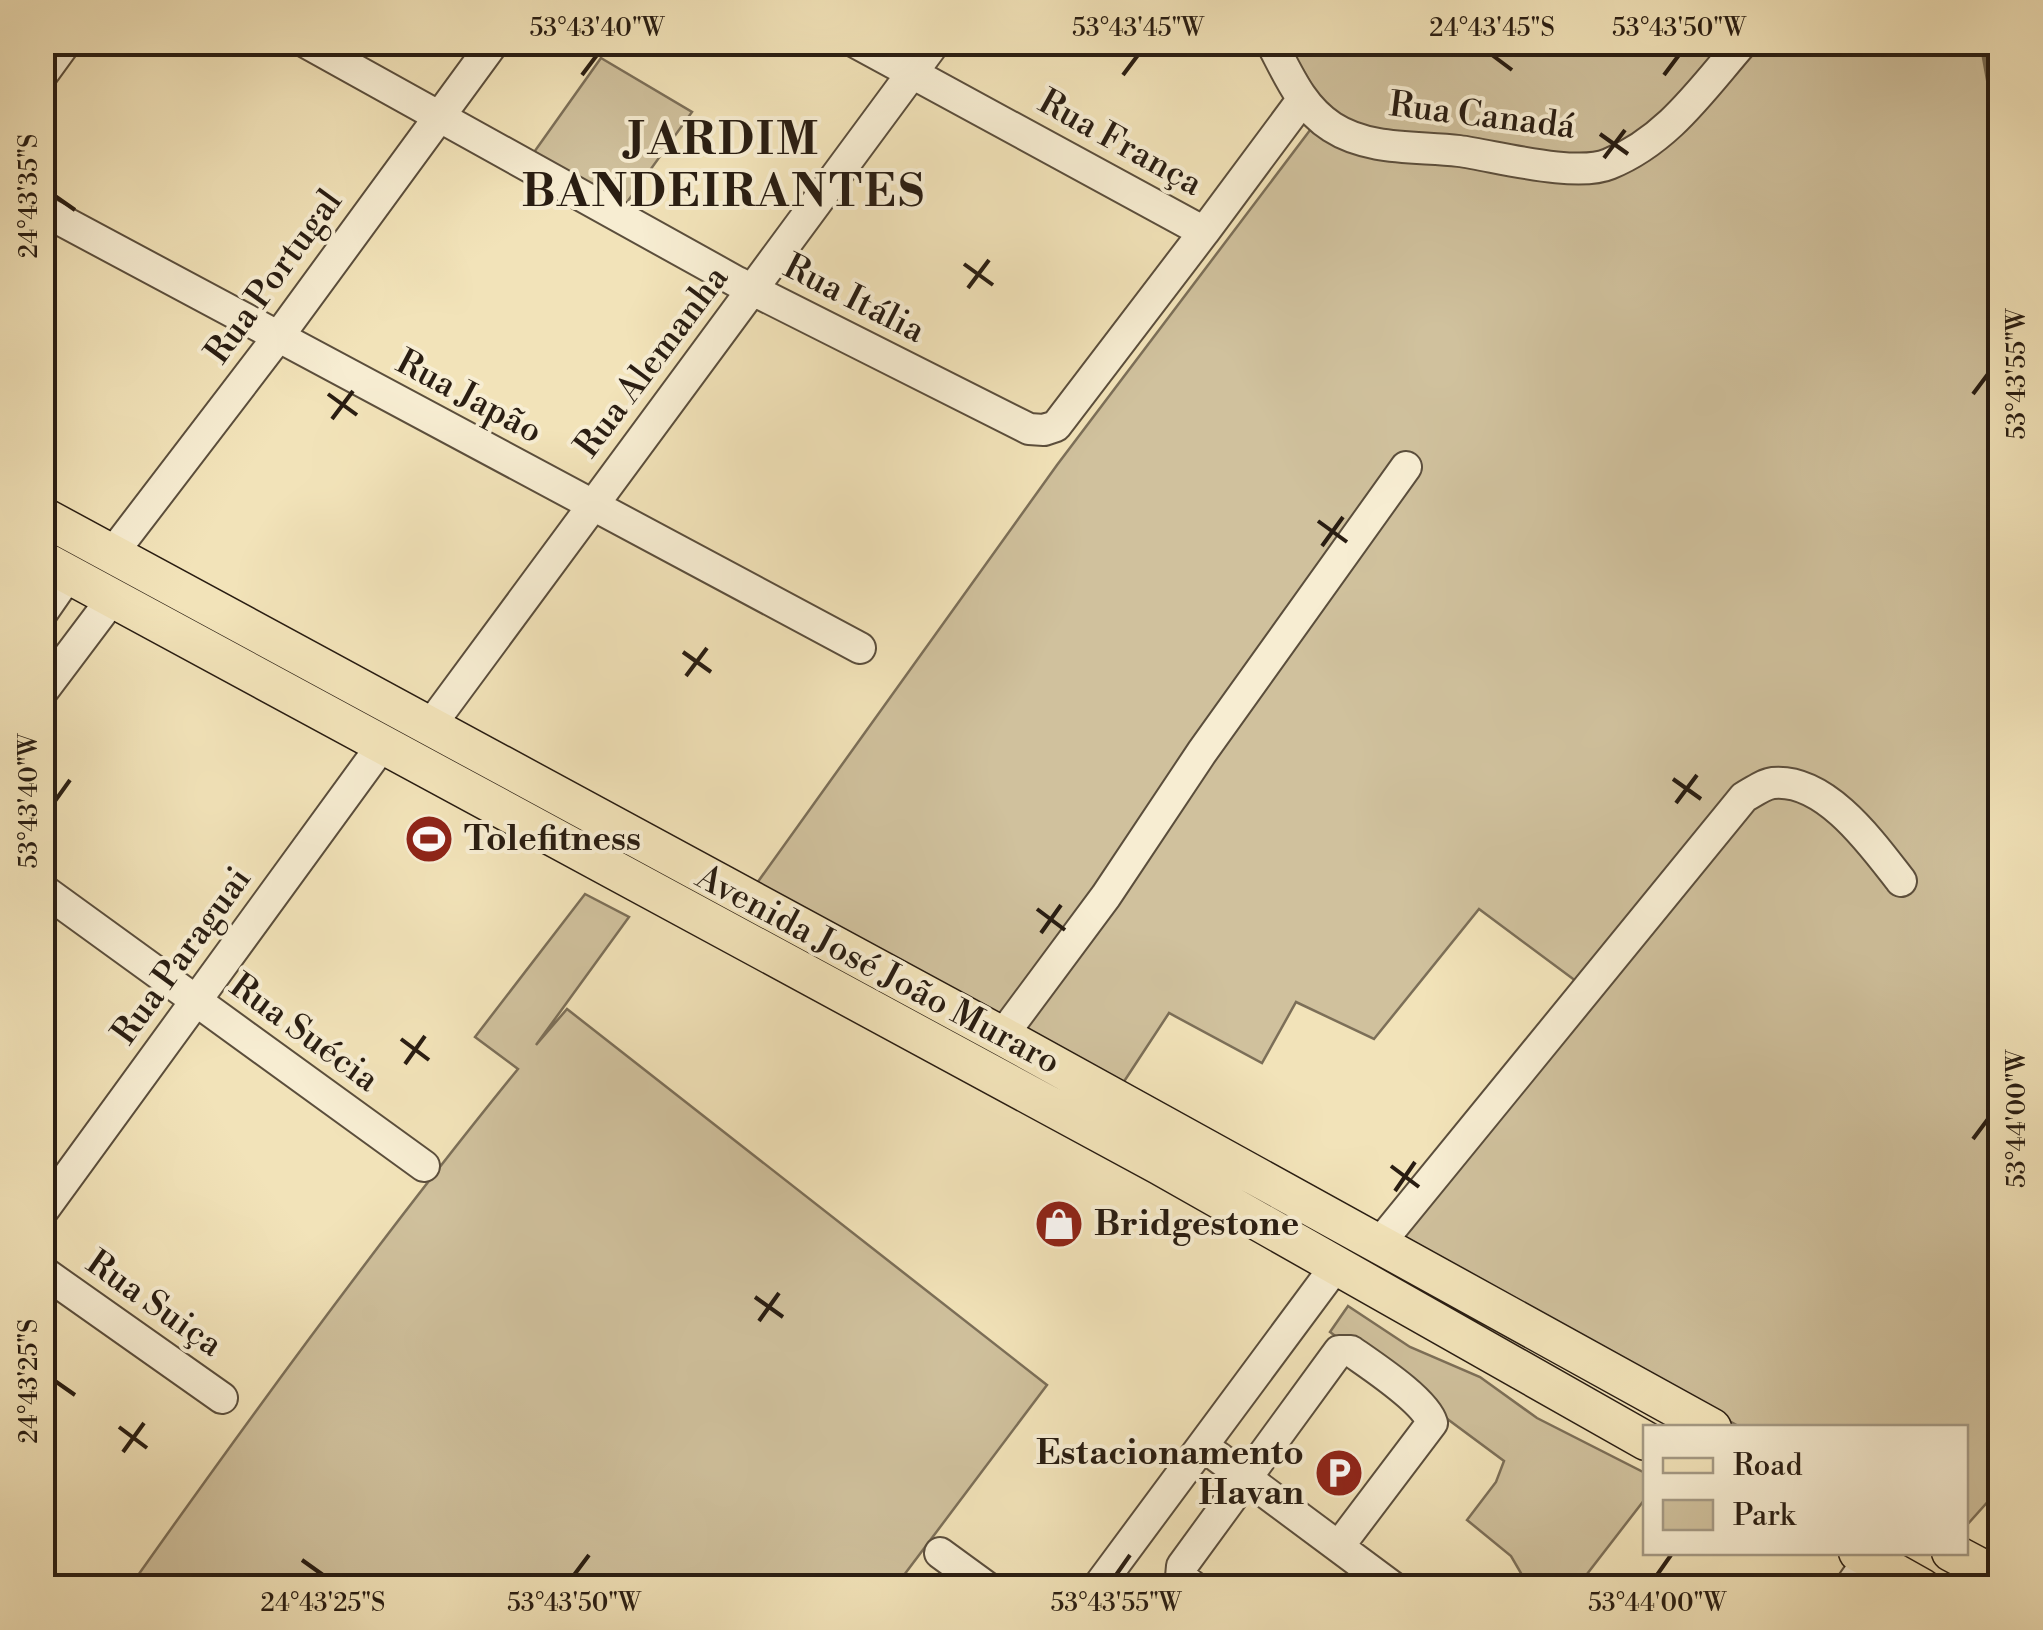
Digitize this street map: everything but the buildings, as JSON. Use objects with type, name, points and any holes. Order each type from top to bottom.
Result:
[{"type":"main road","name":"Avenida José João Muraro","points":[[42,518],[549,789],[668,858],[1002,1036],[1707,1425]]},
{"type":"main road","name":"Avenida José João Muraro","points":[[56,567],[1159,1165],[1643,1439]]},
{"type":"main road","points":[[470,791],[536,820],[546,812],[549,789]]},
{"type":"main road","points":[[565,846],[560,837],[564,826],[572,818],[582,818],[668,858]]},
{"type":"main road","points":[[1270,1228],[1264,1214],[1275,1202],[1284,1200],[1368,1238]]},
{"type":"main road","points":[[1384,1292],[1448,1323],[1462,1318],[1466,1311],[1460,1288]]},
{"type":"main road","points":[[1944,1555],[1994,1575]]},
{"type":"main road","points":[[1957,1555],[1994,1575]]},
{"type":"street","points":[[42,75],[66,42]]},
{"type":"street","name":"Rua Itália","points":[[305,42],[753,290],[1030,430],[1056,426],[1204,232]]},
{"type":"street","name":"Rua Portugal","points":[[112,554],[278,337],[494,42]]},
{"type":"street","name":"Rua França","points":[[855,42],[1204,232],[1302,100]]},
{"type":"street","name":"Rua Alemanha","points":[[430,726],[935,42]]},
{"type":"street","name":"Rua Canadá","points":[[1270,42],[1302,100],[1311,112],[1335,129],[1356,138],[1558,167],[1606,166],[1660,138],[1743,42]]},
{"type":"street","name":"Rua Japão","points":[[42,210],[860,648]]},
{"type":"street","points":[[1002,1036],[1106,896],[1202,752],[1406,467]]},
{"type":"street","points":[[42,613],[56,567]]},
{"type":"street","points":[[42,692],[112,599]]},
{"type":"street","name":"Rua Paraguai","points":[[42,1212],[384,744]]},
{"type":"street","points":[[1368,1238],[1744,796],[1771,783],[1802,787],[1859,827],[1901,881]]},
{"type":"street","name":"Rua Suécia","points":[[42,889],[424,1166]]},
{"type":"street","points":[[1097,1588],[1336,1267]]},
{"type":"street","name":"Rua Suiça","points":[[42,1272],[222,1398]]},
{"type":"street","points":[[1195,1588],[1181,1576],[1182,1566],[1340,1351],[1351,1351],[1429,1414],[1432,1423],[1339,1546]]},
{"type":"street","points":[[1203,1446],[1394,1588]]},
{"type":"street","points":[[940,1553],[988,1588]]},
{"type":"green space","points":[[1287,43],[2000,43],[2000,1488],[1968,1524],[1968,1425],[1736,1425],[1398,1233],[1592,993],[1479,909],[1374,1039],[1296,1002],[1262,1063],[1169,1013],[1123,1083],[757,883],[1057,465],[1326,109]]},
{"type":"green space","points":[[601,58],[692,112],[625,205],[532,155]]},
{"type":"green space","points":[[585,894],[629,917],[536,1045],[567,1009],[1047,1385],[895,1587],[129,1588],[319,1325],[518,1069],[475,1037]]},
{"type":"green space","points":[[1348,1306],[1410,1347],[1480,1377],[1537,1418],[1643,1472],[1643,1502],[1577,1587],[1529,1587],[1511,1556],[1467,1520],[1496,1482],[1504,1461],[1330,1332]]},
{"type":"waterway","points":[[1982,42],[1991,92],[2000,210]]},
{"type":"place","name":"Tolefitness","points":[[429,839]]},
{"type":"place","name":"Bridgestone","points":[[1059,1224]]},
{"type":"place","name":"Estacionamento Havan","points":[[1339,1473]]},
{"type":"district","name":"JARDIM BANDEIRANTES","points":[[724,166]]}]
